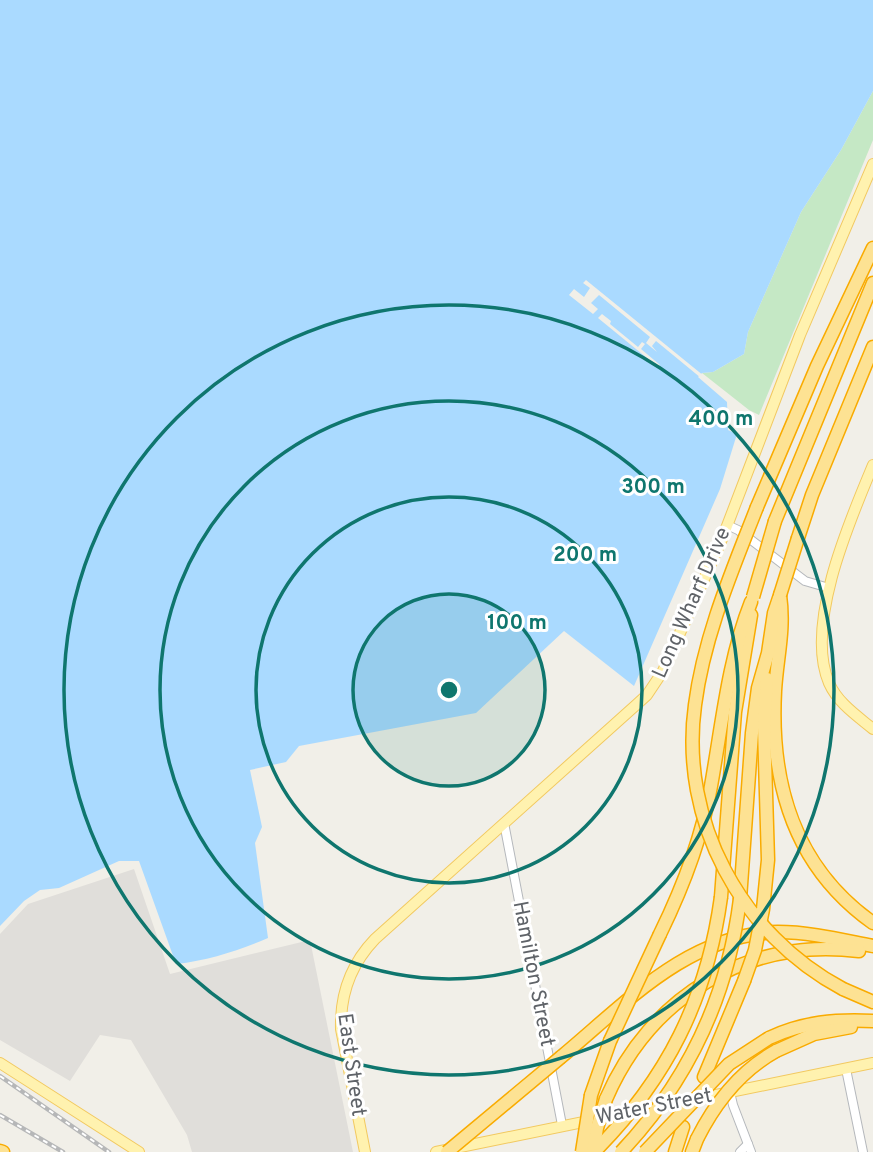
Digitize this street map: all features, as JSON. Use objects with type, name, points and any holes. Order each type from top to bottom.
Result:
[{"type":"highway","points":[[873,248],[817,366],[757,507],[714,621],[698,689],[692,736],[699,799],[716,853],[750,910],[812,971],[873,1002]]},
{"type":"highway","points":[[582,1152],[591,1095],[610,1041],[687,875],[702,825],[741,628],[775,521],[873,283]]},
{"type":"highway","points":[[873,347],[812,495],[780,595],[774,729],[785,799],[798,835],[817,868],[839,896],[873,923]]},
{"type":"highway","points":[[594,1152],[626,1119],[649,1089],[683,1031],[708,964],[721,897],[735,712],[750,628],[752,599]]},
{"type":"highway","points":[[621,1152],[665,1100],[701,1038],[727,970],[740,899],[752,733],[758,688],[779,616]]},
{"type":"highway","points":[[675,1152],[744,981],[755,950],[763,909],[768,860],[764,727],[768,653]]},
{"type":"highway","points":[[447,1152],[674,964],[708,947],[751,935],[778,932],[816,935],[873,946]]},
{"type":"highway","points":[[594,1152],[597,1128],[606,1099],[627,1057],[654,1022],[686,994],[749,961],[779,953],[821,949],[873,953]]},
{"type":"highway","points":[[645,1152],[729,1065],[769,1038],[813,1023],[873,1021]]},
{"type":"highway","points":[[692,1152],[712,1113],[729,1089],[760,1061],[803,1038],[824,1031],[873,1026]]},
{"type":"main road","name":"Long Wharf Drive","points":[[348,978],[359,957],[375,939],[636,705],[657,682],[727,525],[800,335],[873,164]]},
{"type":"main road","points":[[873,465],[844,539],[829,588],[822,636],[824,669],[830,684],[841,701],[873,729]]},
{"type":"main road","name":"East Street","points":[[348,978],[342,1002],[341,1029],[365,1152]]},
{"type":"main road","points":[[0,1063],[139,1152]]},
{"type":"main road","name":"Water Street","points":[[436,1152],[873,1063]]},
{"type":"street","points":[[727,525],[738,530],[805,581],[829,588]]},
{"type":"street","name":"Hamilton Street","points":[[504,824],[562,1125]]},
{"type":"street","points":[[846,1069],[863,1152]]},
{"type":"street","points":[[730,1091],[750,1148],[740,1152]]},
{"type":"shaded area","points":[[134,869],[170,974],[310,940],[353,1152],[192,1152],[187,1135],[131,1040],[100,1035],[70,1081],[0,1040],[0,934],[28,904]]},
{"type":"green space","points":[[873,91],[873,140],[759,415],[702,373],[713,372],[744,354],[748,332],[801,212],[841,150]]},
{"type":"water","points":[[0,0],[873,0],[873,91],[841,150],[801,212],[748,332],[744,354],[713,372],[702,373],[698,377],[727,402],[728,430],[737,434],[720,489],[634,686],[564,631],[476,713],[299,746],[286,762],[250,770],[262,827],[255,843],[268,938],[200,960],[176,964],[139,861],[119,861],[59,888],[40,890],[24,901],[0,926]]},
{"type":"pier","points":[[586,280],[704,376],[718,392],[656,341],[652,346],[657,352],[646,343],[650,337],[599,295],[591,303],[598,309],[593,314],[569,295],[574,289],[584,297],[590,288],[583,283]]},
{"type":"pier","points":[[602,314],[638,347],[642,342],[645,344],[641,349],[660,365],[658,367],[598,318]]},
{"type":"railway","points":[[0,1076],[109,1152]]},
{"type":"railway","points":[[0,1115],[63,1152]]}]
